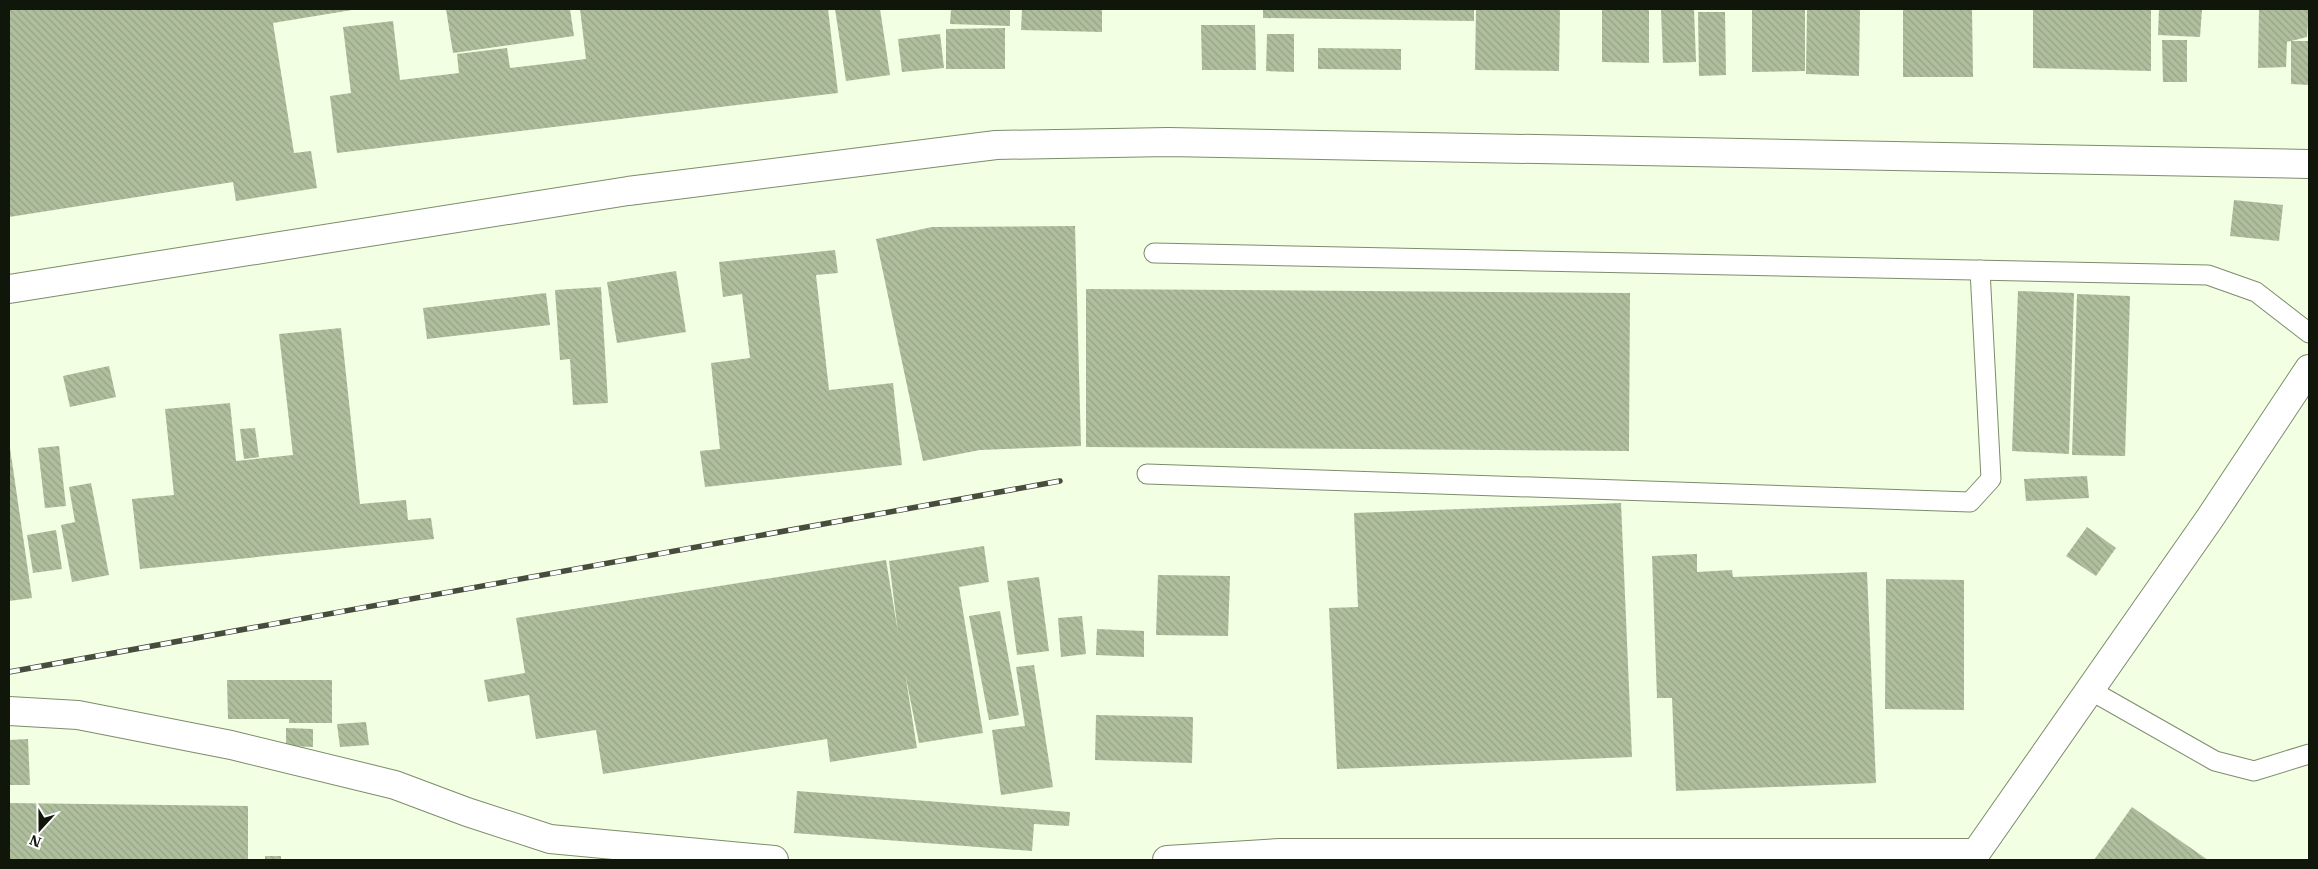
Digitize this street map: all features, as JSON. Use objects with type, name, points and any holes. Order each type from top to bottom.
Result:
[{"type":"street","points":[[9,288],[628,191],[996,145],[1168,142],[2309,164]]},
{"type":"street","points":[[1167,860],[1280,853],[1974,857],[2210,518],[2309,369]]},
{"type":"street","points":[[9,711],[78,715],[230,745],[395,785],[467,812],[550,839],[774,860]]},
{"type":"lane","points":[[1154,253],[2208,274],[2256,292],[2309,333]]},
{"type":"lane","points":[[1147,474],[1970,502],[1991,479],[1980,270]]},
{"type":"lane","points":[[2090,690],[2215,761],[2254,771],[2309,754]]},
{"type":"building","points":[[9,9],[358,9],[273,23],[294,153],[311,151],[317,188],[236,201],[233,182],[9,217]]},
{"type":"building","points":[[446,9],[570,9],[574,36],[453,53]]},
{"type":"building","points":[[580,9],[828,9],[838,93],[337,153],[330,96],[351,93],[343,27],[393,21],[400,80],[459,73],[457,54],[507,48],[510,68],[586,59]]},
{"type":"building","points":[[835,9],[880,9],[890,75],[846,81]]},
{"type":"building","points":[[951,9],[1010,9],[1010,26],[950,24]]},
{"type":"building","points":[[1022,9],[1102,9],[1102,32],[1021,30]]},
{"type":"building","points":[[1263,9],[1474,9],[1474,21],[1263,18]]},
{"type":"building","points":[[1476,9],[1560,9],[1559,71],[1475,70]]},
{"type":"building","points":[[1602,9],[1649,9],[1649,63],[1602,62]]},
{"type":"building","points":[[1661,9],[1694,9],[1696,62],[1663,63]]},
{"type":"building","points":[[1752,9],[1805,9],[1805,71],[1752,72]]},
{"type":"building","points":[[1807,9],[1860,9],[1859,76],[1806,74]]},
{"type":"building","points":[[1903,9],[1972,9],[1973,77],[1903,77]]},
{"type":"building","points":[[2033,9],[2151,9],[2151,71],[2033,68]]},
{"type":"building","points":[[2159,9],[2202,9],[2200,37],[2158,35]]},
{"type":"building","points":[[2259,9],[2309,9],[2307,37],[2287,42],[2286,67],[2258,68]]},
{"type":"building","points":[[1698,12],[1725,12],[1726,75],[1699,76]]},
{"type":"building","points":[[1201,25],[1255,25],[1256,70],[1202,70]]},
{"type":"building","points":[[1005,28],[1005,69],[946,69],[946,29]]},
{"type":"building","points":[[940,34],[944,68],[902,72],[898,39]]},
{"type":"building","points":[[1267,34],[1294,34],[1294,72],[1266,71]]},
{"type":"building","points":[[2162,40],[2187,40],[2187,82],[2163,82]]},
{"type":"building","points":[[2291,41],[2309,41],[2309,85],[2291,84]]},
{"type":"building","points":[[1318,48],[1401,49],[1401,70],[1318,69]]},
{"type":"building","points":[[2234,200],[2283,205],[2279,241],[2230,236]]},
{"type":"building","points":[[1075,226],[1081,446],[980,450],[923,461],[876,239],[932,227]]},
{"type":"building","points":[[835,250],[838,273],[816,275],[829,390],[893,383],[902,465],[705,487],[700,451],[720,449],[711,363],[750,358],[742,294],[723,297],[719,262]]},
{"type":"building","points":[[676,271],[686,332],[617,343],[607,282]]},
{"type":"building","points":[[601,287],[608,403],[573,405],[570,359],[560,360],[555,290]]},
{"type":"building","points":[[1086,289],[1630,293],[1629,451],[1086,447]]},
{"type":"building","points":[[2018,291],[2074,293],[2069,454],[2012,451]]},
{"type":"building","points":[[546,293],[550,325],[427,339],[423,308]]},
{"type":"building","points":[[2077,294],[2130,296],[2125,456],[2072,455]]},
{"type":"building","points":[[341,328],[360,504],[406,500],[408,520],[431,518],[434,539],[140,569],[132,499],[174,495],[165,409],[230,403],[236,461],[293,455],[279,334]]},
{"type":"building","points":[[109,366],[116,397],[70,407],[63,376]]},
{"type":"building","points":[[255,428],[259,457],[244,459],[240,429]]},
{"type":"building","points":[[59,446],[66,506],[45,508],[38,448]]},
{"type":"building","points":[[9,449],[32,598],[9,601]]},
{"type":"building","points":[[2087,476],[2089,498],[2026,501],[2024,479]]},
{"type":"building","points":[[91,483],[109,575],[72,582],[61,525],[75,522],[69,487]]},
{"type":"building","points":[[1621,503],[1632,757],[1337,769],[1329,608],[1358,607],[1354,513]]},
{"type":"building","points":[[2087,527],[2116,548],[2096,576],[2066,556]]},
{"type":"building","points":[[56,530],[62,569],[33,573],[27,535]]},
{"type":"building","points":[[984,546],[989,582],[959,587],[983,733],[919,743],[905,673],[917,748],[830,762],[827,739],[603,774],[596,730],[536,739],[529,695],[488,702],[484,680],[525,673],[516,618],[886,560],[898,632],[889,561]]},
{"type":"building","points":[[1697,554],[1697,572],[1732,570],[1733,577],[1867,572],[1876,783],[1676,791],[1672,698],[1657,698],[1652,556]]},
{"type":"building","points":[[1158,575],[1230,576],[1228,636],[1156,635]]},
{"type":"building","points":[[1039,577],[1049,651],[1017,655],[1007,581]]},
{"type":"building","points":[[1886,579],[1964,580],[1964,710],[1885,709]]},
{"type":"building","points":[[1000,611],[1019,715],[989,720],[969,616]]},
{"type":"building","points":[[1082,616],[1086,654],[1061,657],[1058,618]]},
{"type":"building","points":[[1097,629],[1144,631],[1144,657],[1096,655]]},
{"type":"building","points":[[1034,665],[1053,787],[1001,795],[992,730],[1025,726],[1016,667]]},
{"type":"building","points":[[227,680],[332,680],[332,723],[289,723],[289,719],[228,719]]},
{"type":"building","points":[[1096,715],[1193,717],[1192,763],[1095,760]]},
{"type":"building","points":[[366,722],[369,745],[340,747],[337,724]]},
{"type":"building","points":[[286,728],[313,729],[313,747],[286,746]]},
{"type":"building","points":[[28,739],[30,785],[9,785],[9,740]]},
{"type":"building","points":[[797,791],[1070,812],[1069,826],[1034,824],[1032,851],[794,833]]},
{"type":"building","points":[[9,803],[248,806],[248,860],[9,860]]},
{"type":"building","points":[[2132,807],[2208,860],[2094,860]]},
{"type":"building","points":[[265,856],[281,856],[281,860],[265,860]]},
{"type":"railway","points":[[9,672],[1060,481]]}]
